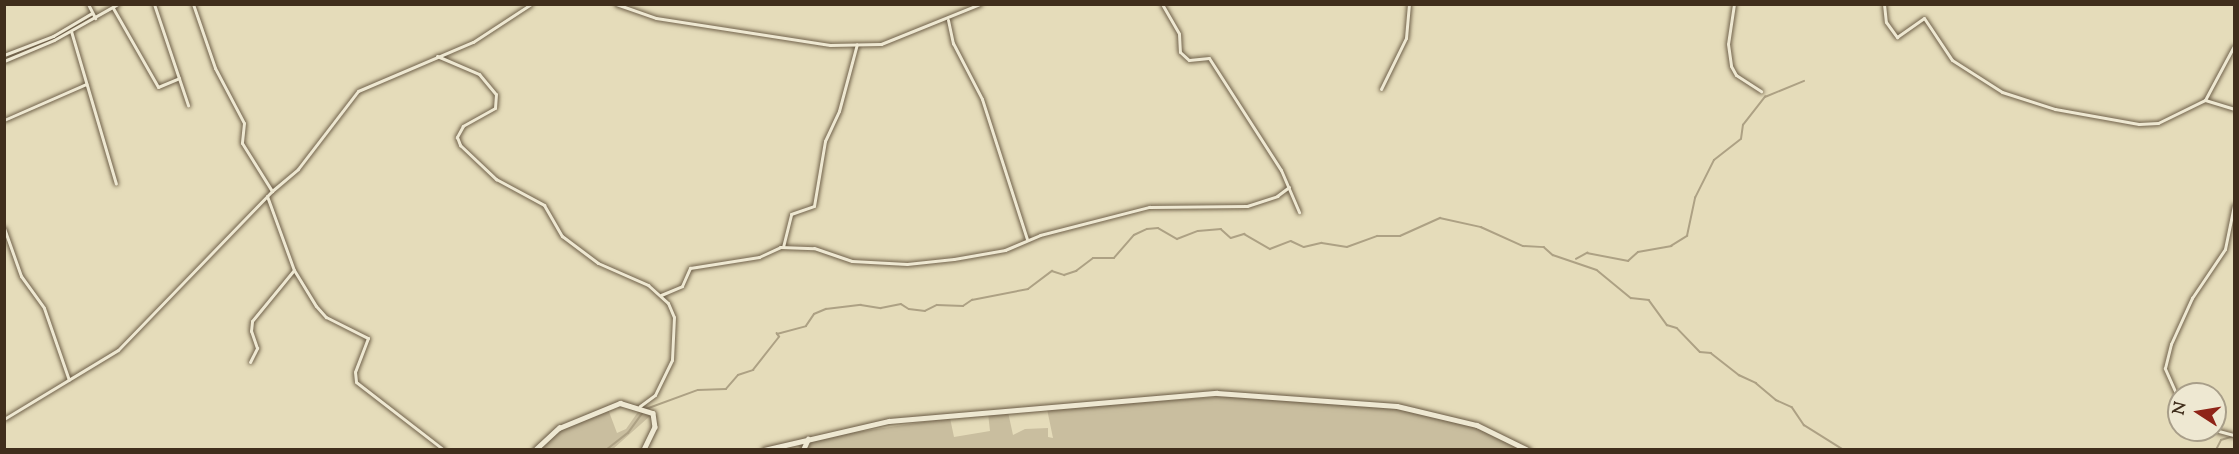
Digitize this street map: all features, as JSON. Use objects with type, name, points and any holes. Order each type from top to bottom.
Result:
[{"type":"street","points":[[88,4],[95,18]]},
{"type":"street","points":[[4,61],[71,31],[118,4]]},
{"type":"street","points":[[154,4],[188,105]]},
{"type":"street","points":[[193,4],[215,68],[244,123],[242,143],[272,191]]},
{"type":"street","points":[[4,419],[118,350],[267,196],[311,154],[358,91],[472,42],[531,4]]},
{"type":"street","points":[[616,4],[656,18],[830,45],[881,45],[948,21],[980,4]]},
{"type":"street","points":[[1162,4],[1179,34],[1180,52],[1189,60],[1209,58],[1289,187],[1299,212]]},
{"type":"street","points":[[1381,89],[1406,38],[1409,4]]},
{"type":"street","points":[[1734,4],[1728,44],[1731,66],[1736,75],[1761,91]]},
{"type":"street","points":[[1884,4],[1886,22],[1897,37],[1924,18],[1952,60],[2002,92],[2055,109],[2150,124],[2205,100],[2235,46]]},
{"type":"street","points":[[113,8],[158,87],[180,78]]},
{"type":"street","points":[[4,55],[53,36],[92,12]]},
{"type":"street","points":[[948,21],[953,43],[982,99],[1027,239]]},
{"type":"street","points":[[71,31],[116,184]]},
{"type":"street","points":[[783,247],[791,214],[814,206],[825,141],[839,111],[857,44]]},
{"type":"street","points":[[437,56],[479,74],[491,85],[497,99],[495,108],[463,126],[457,137],[460,145],[496,179],[544,205],[562,236],[590,257],[648,285],[661,296],[674,317],[672,360],[655,395],[644,407]]},
{"type":"street","points":[[4,120],[86,84]]},
{"type":"street","points":[[2205,100],[2235,109]]},
{"type":"street","points":[[661,296],[682,286],[690,268],[759,257],[783,247],[814,248],[852,261],[907,264],[1005,250],[1027,239],[1149,207],[1202,209],[1247,206],[1277,196],[1289,187]]},
{"type":"street","points":[[267,196],[294,270],[326,317],[368,338],[355,372],[356,382],[444,450]]},
{"type":"street","points":[[2171,382],[2165,368],[2171,344],[2193,298],[2225,249],[2235,205]]},
{"type":"street","points":[[4,228],[21,276],[44,308],[69,380]]},
{"type":"street","points":[[250,362],[257,348],[251,332],[252,321],[294,270]]},
{"type":"street","points":[[764,450],[864,425],[949,414],[1217,393],[1397,406],[1477,425],[1528,450]]},
{"type":"street","points":[[535,450],[559,428],[605,406],[620,403],[644,407],[656,423],[644,450]]},
{"type":"street","points":[[802,450],[808,439]]},
{"type":"shaded area","points":[[1233,396],[1398,407],[1460,421],[1503,437],[1522,449],[807,449],[811,442],[837,435],[950,418],[954,437],[990,431],[988,413],[1008,412],[1013,435],[1025,429],[1048,428],[1048,437],[1053,438],[1047,409]]},
{"type":"shaded area","points":[[608,409],[617,433],[626,429],[640,409],[650,416],[613,449],[537,450],[567,426]]},
{"type":"waterway","points":[[1576,259],[1587,253],[1628,261],[1638,252],[1671,246],[1687,236],[1695,198],[1714,160],[1741,139],[1743,125],[1765,97],[1804,81]]},
{"type":"waterway","points":[[646,409],[698,390],[726,389],[738,375],[753,370],[779,337],[777,334],[806,326],[814,314],[826,309],[861,305],[881,308],[901,304],[909,309],[925,311],[937,305],[963,306],[972,300],[1028,289],[1052,271],[1064,275],[1076,271],[1093,258],[1114,258],[1134,235],[1147,229],[1158,228],[1177,239],[1198,231],[1221,229],[1231,238],[1244,234],[1270,249],[1291,241],[1304,247],[1322,243],[1347,247],[1377,236],[1400,236],[1440,218],[1481,227],[1523,246],[1544,247],[1553,255],[1597,270],[1631,298],[1649,300],[1667,325],[1677,328],[1700,352],[1711,353],[1739,375],[1756,383],[1776,400],[1792,407],[1804,425],[1844,450]]},
{"type":"waterway","points":[[606,450],[628,433],[643,412]]},
{"type":"waterway","points":[[2216,450],[2221,440],[2234,436]]}]
